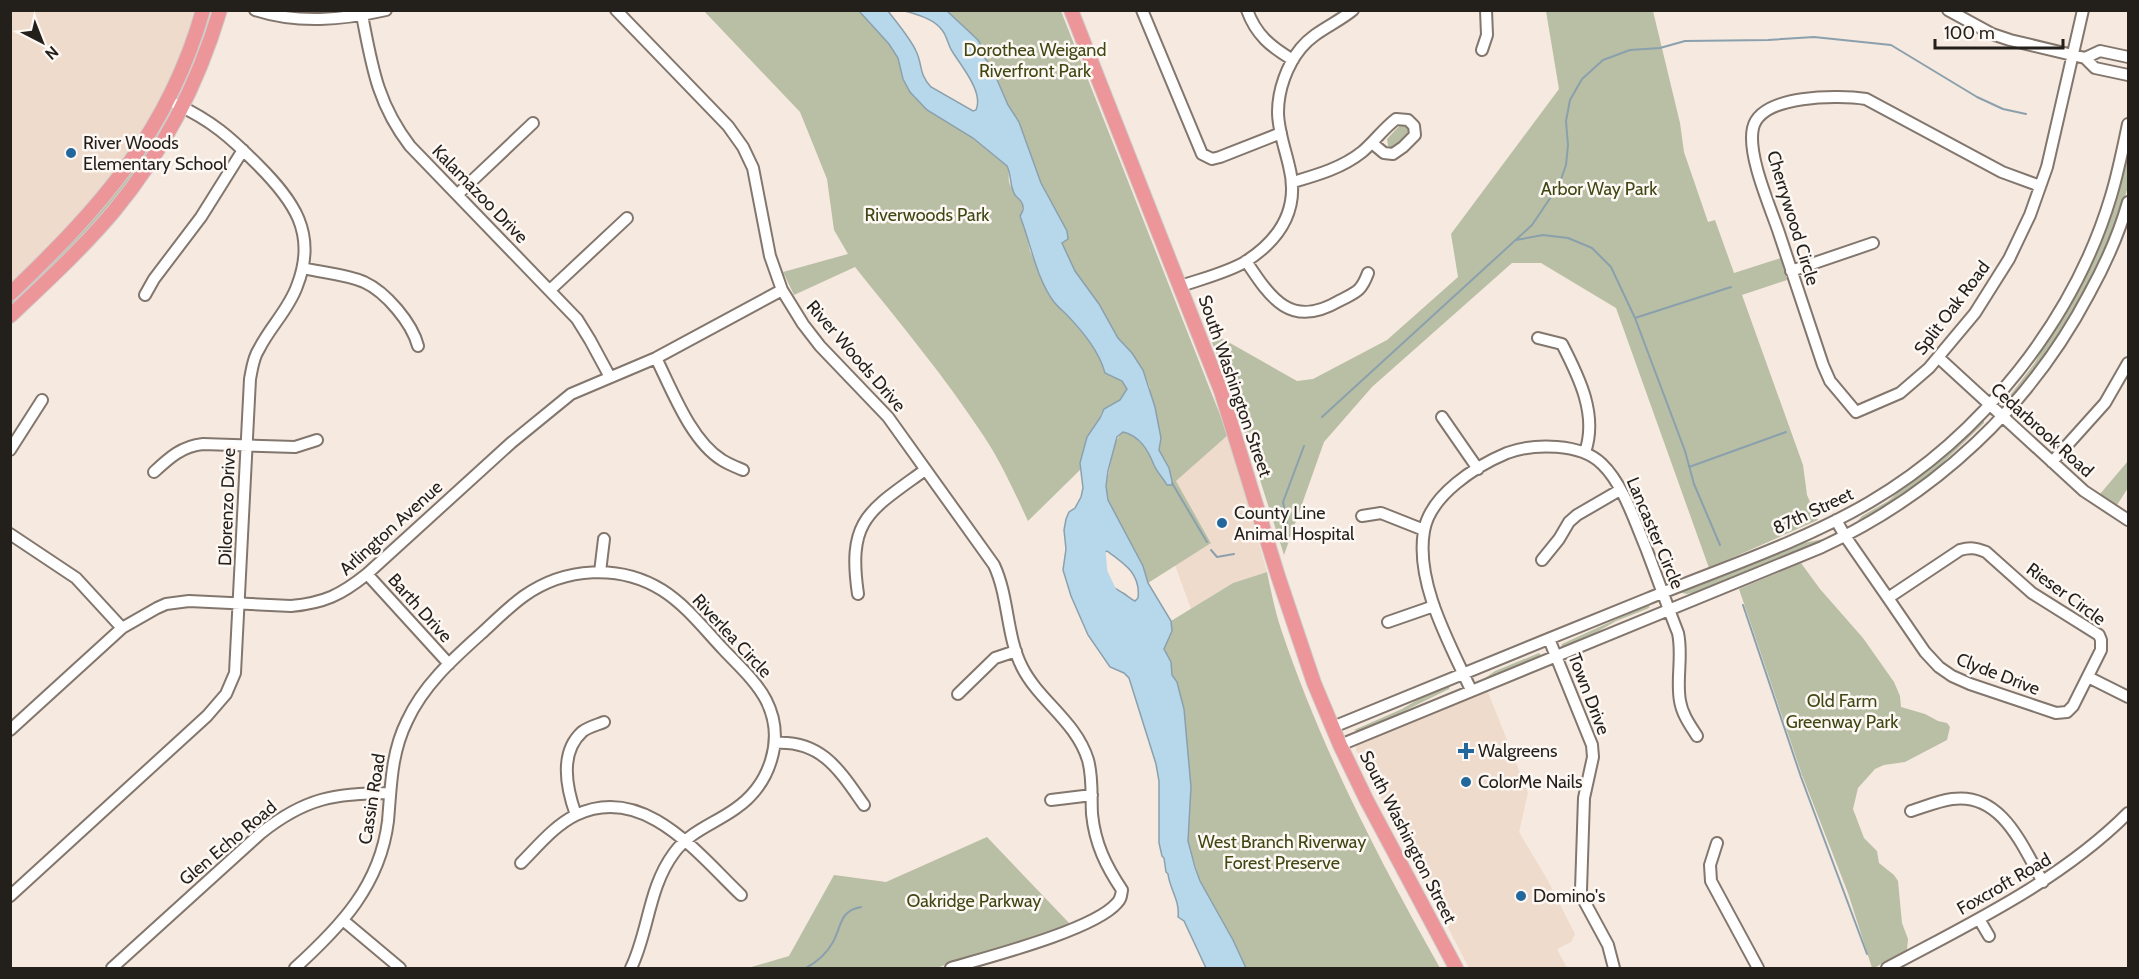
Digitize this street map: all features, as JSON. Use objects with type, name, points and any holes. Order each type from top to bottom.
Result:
[{"type":"main road","points":[[10,294],[69,236],[129,165],[168,100],[191,46],[203,10]]},
{"type":"main road","points":[[10,316],[69,260],[114,211],[152,160],[182,107],[205,58],[220,10]]},
{"type":"main road","name":"South Washington Street","points":[[1071,10],[1221,391],[1297,636],[1340,745],[1456,969]]},
{"type":"street","points":[[255,10],[299,19],[332,19],[386,10]]},
{"type":"street","name":"River Woods Drive","points":[[616,10],[728,126],[743,147],[753,168],[770,256],[782,290],[820,346],[888,417],[976,540],[999,576],[1016,651],[1028,677],[1077,736],[1089,765],[1093,825],[1098,846],[1109,871],[1122,891],[1121,897],[1113,908],[1072,929],[951,969]]},
{"type":"street","points":[[1142,10],[1202,154],[1212,159],[1281,133]]},
{"type":"street","points":[[1246,10],[1261,37],[1293,60]]},
{"type":"street","points":[[1180,286],[1246,261],[1283,225],[1293,199],[1293,182],[1281,133],[1278,114],[1279,94],[1293,60],[1308,40],[1353,10]]},
{"type":"street","points":[[1482,50],[1487,35],[1486,10]]},
{"type":"street","name":"Split Oak Road","points":[[1817,346],[1828,376],[1856,412],[1900,393],[1939,358],[1975,313],[1995,284],[2026,224],[2040,186],[2056,133],[2083,10]]},
{"type":"street","points":[[1954,12],[1992,34],[2085,58],[2095,68],[2128,75]]},
{"type":"street","name":"Kalamazoo Drive","points":[[362,15],[378,88],[392,119],[410,146],[550,290],[585,330],[610,377]]},
{"type":"street","points":[[2085,58],[2100,51],[2128,57]]},
{"type":"street","name":"Cherrywood Circle","points":[[1817,346],[1754,154],[1753,129],[1762,115],[1774,106],[1798,99],[1866,99],[2002,172],[2040,186]]},
{"type":"street","name":"Dilorenzo Drive","points":[[10,896],[217,705],[226,694],[235,673],[246,445],[253,363],[258,349],[291,299],[303,268],[303,239],[294,209],[286,195],[243,150],[204,118],[168,100]]},
{"type":"street","points":[[458,194],[533,123]]},
{"type":"street","name":"87th Street","points":[[1333,727],[1836,520],[1901,482],[1936,454],[1990,404],[2025,363],[2058,313],[2100,228],[2111,197],[2128,124]]},
{"type":"street","points":[[1293,182],[1340,166],[1372,143]]},
{"type":"street","points":[[145,296],[154,279],[201,217],[243,150]]},
{"type":"street","name":"87th Street","points":[[1340,745],[1845,536],[1913,495],[1948,468],[2003,417],[2037,376],[2071,328],[2107,258],[2128,202]]},
{"type":"street","points":[[550,290],[627,218]]},
{"type":"street","points":[[1791,271],[1873,243]]},
{"type":"street","points":[[1246,261],[1262,285],[1278,302],[1299,312],[1316,312],[1363,288],[1368,273]]},
{"type":"street","points":[[303,268],[351,279],[372,287],[405,319],[415,335],[417,346]]},
{"type":"street","name":"Arlington Avenue","points":[[12,726],[122,628],[146,612],[166,604],[189,602],[291,606],[322,602],[343,592],[367,574],[535,422],[571,394],[656,358],[782,290]]},
{"type":"street","points":[[1472,690],[1434,606],[1424,560],[1424,530],[1429,514],[1440,497],[1478,469],[1508,453],[1523,449],[1566,447],[1585,452],[1591,427],[1579,378],[1562,344],[1538,338]]},
{"type":"street","points":[[656,358],[700,440],[723,461],[743,470]]},
{"type":"street","name":"Cedarbrook Road","points":[[1939,358],[2084,491],[2128,520]]},
{"type":"street","points":[[2052,462],[2098,413],[2128,363]]},
{"type":"street","points":[[10,450],[42,400]]},
{"type":"street","points":[[1442,417],[1478,469]]},
{"type":"street","points":[[154,472],[174,454],[192,445],[295,447],[316,440]]},
{"type":"street","name":"Lancaster Circle","points":[[1585,452],[1604,465],[1633,515],[1670,610],[1680,644],[1680,703],[1686,720],[1697,736]]},
{"type":"street","points":[[858,594],[854,566],[858,537],[864,521],[881,502],[925,470]]},
{"type":"street","points":[[1542,560],[1559,540],[1565,527],[1577,515],[1620,490]]},
{"type":"street","points":[[1362,516],[1381,513],[1424,530]]},
{"type":"street","name":"Clyde Drive","points":[[1836,520],[1925,652],[1939,668],[1970,684],[2060,713],[2071,710],[2088,677]]},
{"type":"street","points":[[10,534],[76,578],[122,628]]},
{"type":"street","points":[[602,572],[604,539]]},
{"type":"street","name":"Rieser Circle","points":[[1888,598],[1960,550],[1972,548],[1986,552],[2032,593],[2098,635],[2101,639],[2101,650],[2088,677]]},
{"type":"street","name":"Cassin Road","points":[[295,969],[344,921],[363,892],[385,839],[393,762],[405,724],[424,691],[448,664],[508,609],[537,588],[568,576],[602,572]]},
{"type":"street","name":"Riverlea Circle","points":[[602,572],[647,582],[663,591],[689,614],[765,698],[773,719],[775,742],[771,766],[753,793],[734,810],[703,827],[684,841],[674,853],[655,887],[636,956],[630,969]]},
{"type":"street","name":"Barth Drive","points":[[367,574],[448,664]]},
{"type":"street","points":[[1388,622],[1434,606]]},
{"type":"street","name":"Town Drive","points":[[1549,639],[1593,752],[1584,798],[1582,897],[1608,945],[1614,969]]},
{"type":"street","points":[[958,694],[995,658],[1016,651]]},
{"type":"street","points":[[2088,677],[2128,697]]},
{"type":"street","points":[[576,815],[567,784],[570,752],[584,730],[604,722]]},
{"type":"street","points":[[775,742],[804,746],[822,754],[837,767],[864,805]]},
{"type":"street","name":"Glen Echo Road","points":[[112,969],[261,833],[289,813],[333,796],[390,793]]},
{"type":"street","points":[[1051,800],[1092,795]]},
{"type":"street","points":[[1911,811],[1951,799],[1973,800],[1989,806],[2007,821],[2043,882]]},
{"type":"street","points":[[521,863],[557,828],[576,815],[608,807],[629,809],[659,820],[741,895]]},
{"type":"street","name":"Foxcroft Road","points":[[1887,969],[2043,882],[2088,850],[2128,813]]},
{"type":"street","points":[[1717,843],[1710,865],[1711,881],[1758,969]]},
{"type":"street","points":[[1979,919],[1989,936]]},
{"type":"street","points":[[344,921],[400,969]]},
{"type":"shaded area","name":"River Woods Elementary School","points":[[11,11],[198,11],[183,55],[142,136],[95,201],[11,285]]},
{"type":"shaded area","points":[[1228,435],[1267,572],[1233,583],[1191,609],[1175,565],[1211,542],[1176,481]]},
{"type":"shaded area","points":[[1488,692],[1528,793],[1519,832],[1547,879],[1575,934],[1571,942],[1557,949],[1567,968],[1469,968],[1356,750],[1357,743],[1361,741]]},
{"type":"green space","name":"Riverwoods Park","points":[[704,11],[859,11],[889,44],[898,58],[903,79],[910,92],[927,110],[973,138],[1007,166],[1010,185],[1023,205],[1021,219],[1030,251],[1049,293],[1097,351],[1105,373],[1122,381],[1128,389],[1120,400],[1101,413],[1087,437],[1080,470],[1028,521],[983,435],[921,350],[855,267],[794,295],[783,272],[848,254],[834,230],[827,179],[800,112]]},
{"type":"green space","name":"Dorothea Weigand Riverfront Park","points":[[947,11],[1061,11],[1228,435],[1176,481],[1211,543],[1148,583],[1143,566],[1108,500],[1106,486],[1115,443],[1150,388],[1143,370],[1132,353],[1118,338],[1099,304],[1074,271],[1062,243],[1067,231],[1041,183],[1019,122],[1008,105],[992,68],[982,54],[981,45]]},
{"type":"green space","name":"Arbor Way Park","points":[[1546,11],[1653,11],[1680,123],[1684,152],[1708,222],[1715,220],[1734,273],[1781,258],[1787,280],[1742,295],[1803,465],[1807,495],[1818,520],[1709,568],[1616,308],[1541,263],[1512,263],[1372,387],[1324,442],[1284,555],[1238,414],[1207,330],[1297,381],[1313,379],[1387,340],[1458,277],[1451,234],[1559,89]]},
{"type":"green space","points":[[168,119],[169,123],[109,211],[11,310],[11,300],[101,211],[134,167],[163,121]]},
{"type":"green space","points":[[1401,124],[1409,125],[1410,134],[1394,149],[1388,146],[1387,139]]},
{"type":"green space","points":[[2128,151],[2126,192],[2097,268],[2058,337],[2010,400],[2008,398],[2034,364],[2094,256],[2108,221]]},
{"type":"green space","points":[[1984,419],[1984,423],[1928,477],[1891,504],[1856,523],[1862,516],[1888,501]]},
{"type":"green space","points":[[2128,461],[2128,488],[2117,505],[2100,494]]},
{"type":"green space","points":[[1828,538],[1698,592],[1682,593],[1684,590],[1794,545]]},
{"type":"green space","name":"Old Farm Greenway Park","points":[[1801,563],[1820,589],[1863,638],[1894,682],[1900,696],[1901,707],[1925,714],[1947,723],[1950,727],[1947,740],[1905,762],[1884,765],[1875,769],[1858,788],[1853,809],[1864,838],[1877,851],[1879,863],[1898,881],[1902,923],[1908,939],[1907,950],[1874,968],[1872,968],[1848,893],[1802,775],[1739,589]]},
{"type":"green space","name":"West Branch Riverway Forest Preserve","points":[[1267,572],[1281,629],[1314,717],[1373,845],[1440,968],[1246,968],[1200,881],[1188,841],[1191,787],[1177,682],[1172,675],[1172,667],[1164,649],[1172,631],[1171,621],[1233,583]]},
{"type":"green space","points":[[1647,605],[1650,607],[1616,621],[1585,639],[1561,647],[1562,644]]},
{"type":"green space","points":[[1539,653],[1541,655],[1538,658],[1485,678],[1495,671]]},
{"type":"green space","points":[[1450,686],[1449,689],[1398,714],[1357,731],[1354,730],[1402,709],[1427,694]]},
{"type":"green space","name":"Oakridge Parkway","points":[[987,837],[1071,925],[936,968],[748,968],[789,956],[834,875],[886,882]]},
{"type":"water","points":[[859,11],[888,11],[913,46],[922,73],[931,87],[973,111],[976,110],[978,103],[977,95],[944,32],[930,20],[905,11],[947,11],[978,40],[982,54],[992,68],[1008,105],[1019,122],[1041,183],[1067,231],[1068,239],[1062,243],[1075,271],[1099,304],[1118,338],[1143,370],[1155,407],[1161,438],[1159,450],[1169,468],[1173,485],[1167,485],[1143,444],[1123,432],[1117,437],[1108,471],[1106,486],[1108,500],[1143,566],[1148,583],[1171,621],[1172,631],[1164,649],[1171,662],[1172,675],[1177,682],[1184,709],[1191,787],[1188,841],[1200,881],[1246,968],[1206,968],[1184,921],[1178,917],[1176,900],[1159,843],[1159,781],[1156,764],[1129,678],[1124,673],[1110,667],[1088,635],[1071,596],[1063,570],[1066,549],[1064,530],[1069,512],[1075,508],[1081,497],[1083,488],[1080,463],[1087,437],[1104,409],[1120,400],[1127,389],[1122,381],[1105,373],[1090,342],[1048,293],[1038,272],[1020,216],[1023,205],[1013,191],[1007,166],[973,138],[927,110],[910,92],[903,79],[898,58],[889,44]],"holes":[[[1107,551],[1125,565],[1134,576],[1138,590],[1138,598],[1135,601],[1102,578],[1098,562],[1100,554]]]},
{"type":"waterway","points":[[1322,417],[1532,225],[1559,185],[1566,165],[1568,145],[1566,121],[1570,100],[1582,79],[1603,60],[1630,50],[1660,48],[1685,41],[1814,37],[1891,45],[1977,97],[2003,109],[2026,114]]},
{"type":"waterway","points":[[1516,240],[1543,235],[1568,238],[1592,248],[1611,267],[1635,318],[1685,451],[1694,484],[1720,545]]},
{"type":"waterway","points":[[1635,318],[1731,287]]},
{"type":"waterway","points":[[1689,467],[1786,432]]},
{"type":"waterway","points":[[1287,523],[1283,502],[1304,446]]},
{"type":"waterway","points":[[1172,483],[1207,542]]},
{"type":"waterway","points":[[1097,540],[1100,573],[1113,600]]},
{"type":"waterway","points":[[1211,550],[1217,557],[1234,554]]},
{"type":"waterway","points":[[1743,605],[1801,777],[1867,954]]},
{"type":"waterway","points":[[806,968],[828,950],[845,916],[861,907]]},
{"type":"place","name":"River Woods Elementary School","points":[[71,153]]},
{"type":"place","name":"County Line Animal Hospital","points":[[1222,523]]},
{"type":"place","name":"Walgreens","points":[[1466,751]]},
{"type":"place","name":"ColorMe Nails","points":[[1466,782]]},
{"type":"place","name":"Domino's","points":[[1521,896]]}]
